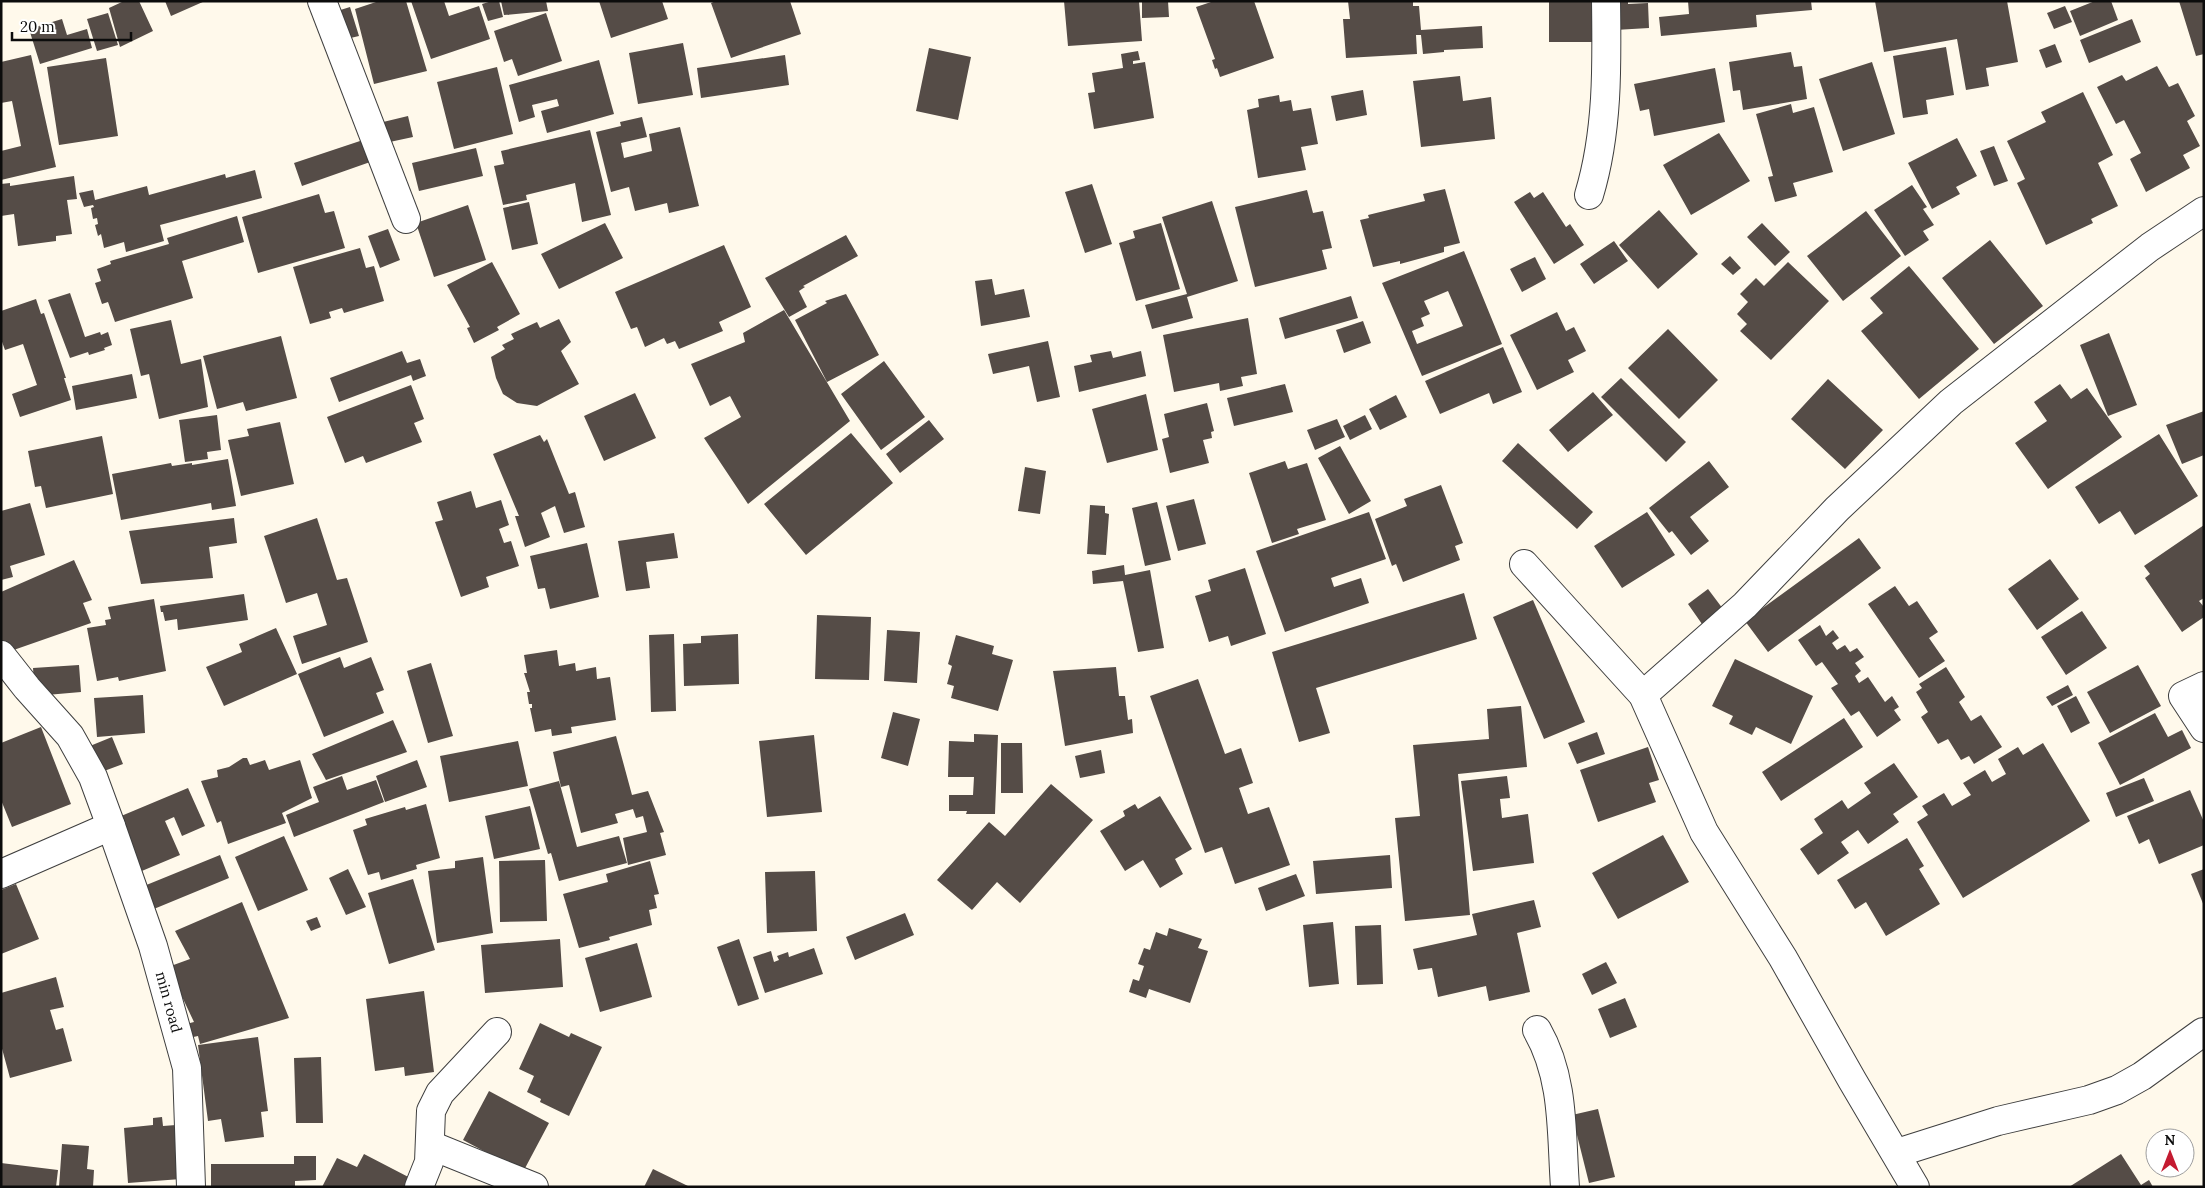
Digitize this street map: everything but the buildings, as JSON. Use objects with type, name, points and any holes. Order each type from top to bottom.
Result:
[{"type":"street","points":[[322,1],[406,219]]},
{"type":"street","points":[[1589,195],[1596,171],[1605,108],[1606,1]]},
{"type":"street","points":[[1643,695],[1745,605],[1837,509],[1951,402],[2150,247],[2204,211]]},
{"type":"street","points":[[1524,564],[1643,695],[1704,832],[1783,958],[1915,1187]]},
{"type":"street","name":"min road","points":[[1,655],[27,688],[70,736],[93,777],[111,826],[153,946],[187,1068],[191,1187]]},
{"type":"street","points":[[2204,686],[2183,696],[2204,728]]},
{"type":"street","points":[[1,874],[111,826]]},
{"type":"street","points":[[1537,1030],[1545,1044],[1556,1078],[1563,1125],[1565,1187]]},
{"type":"street","points":[[419,1187],[429,1162],[431,1111],[440,1093],[497,1032]]},
{"type":"street","points":[[1897,1153],[1998,1121],[2089,1100],[2117,1090],[2142,1076],[2203,1032]]},
{"type":"street","points":[[430,1145],[534,1187]]}]
